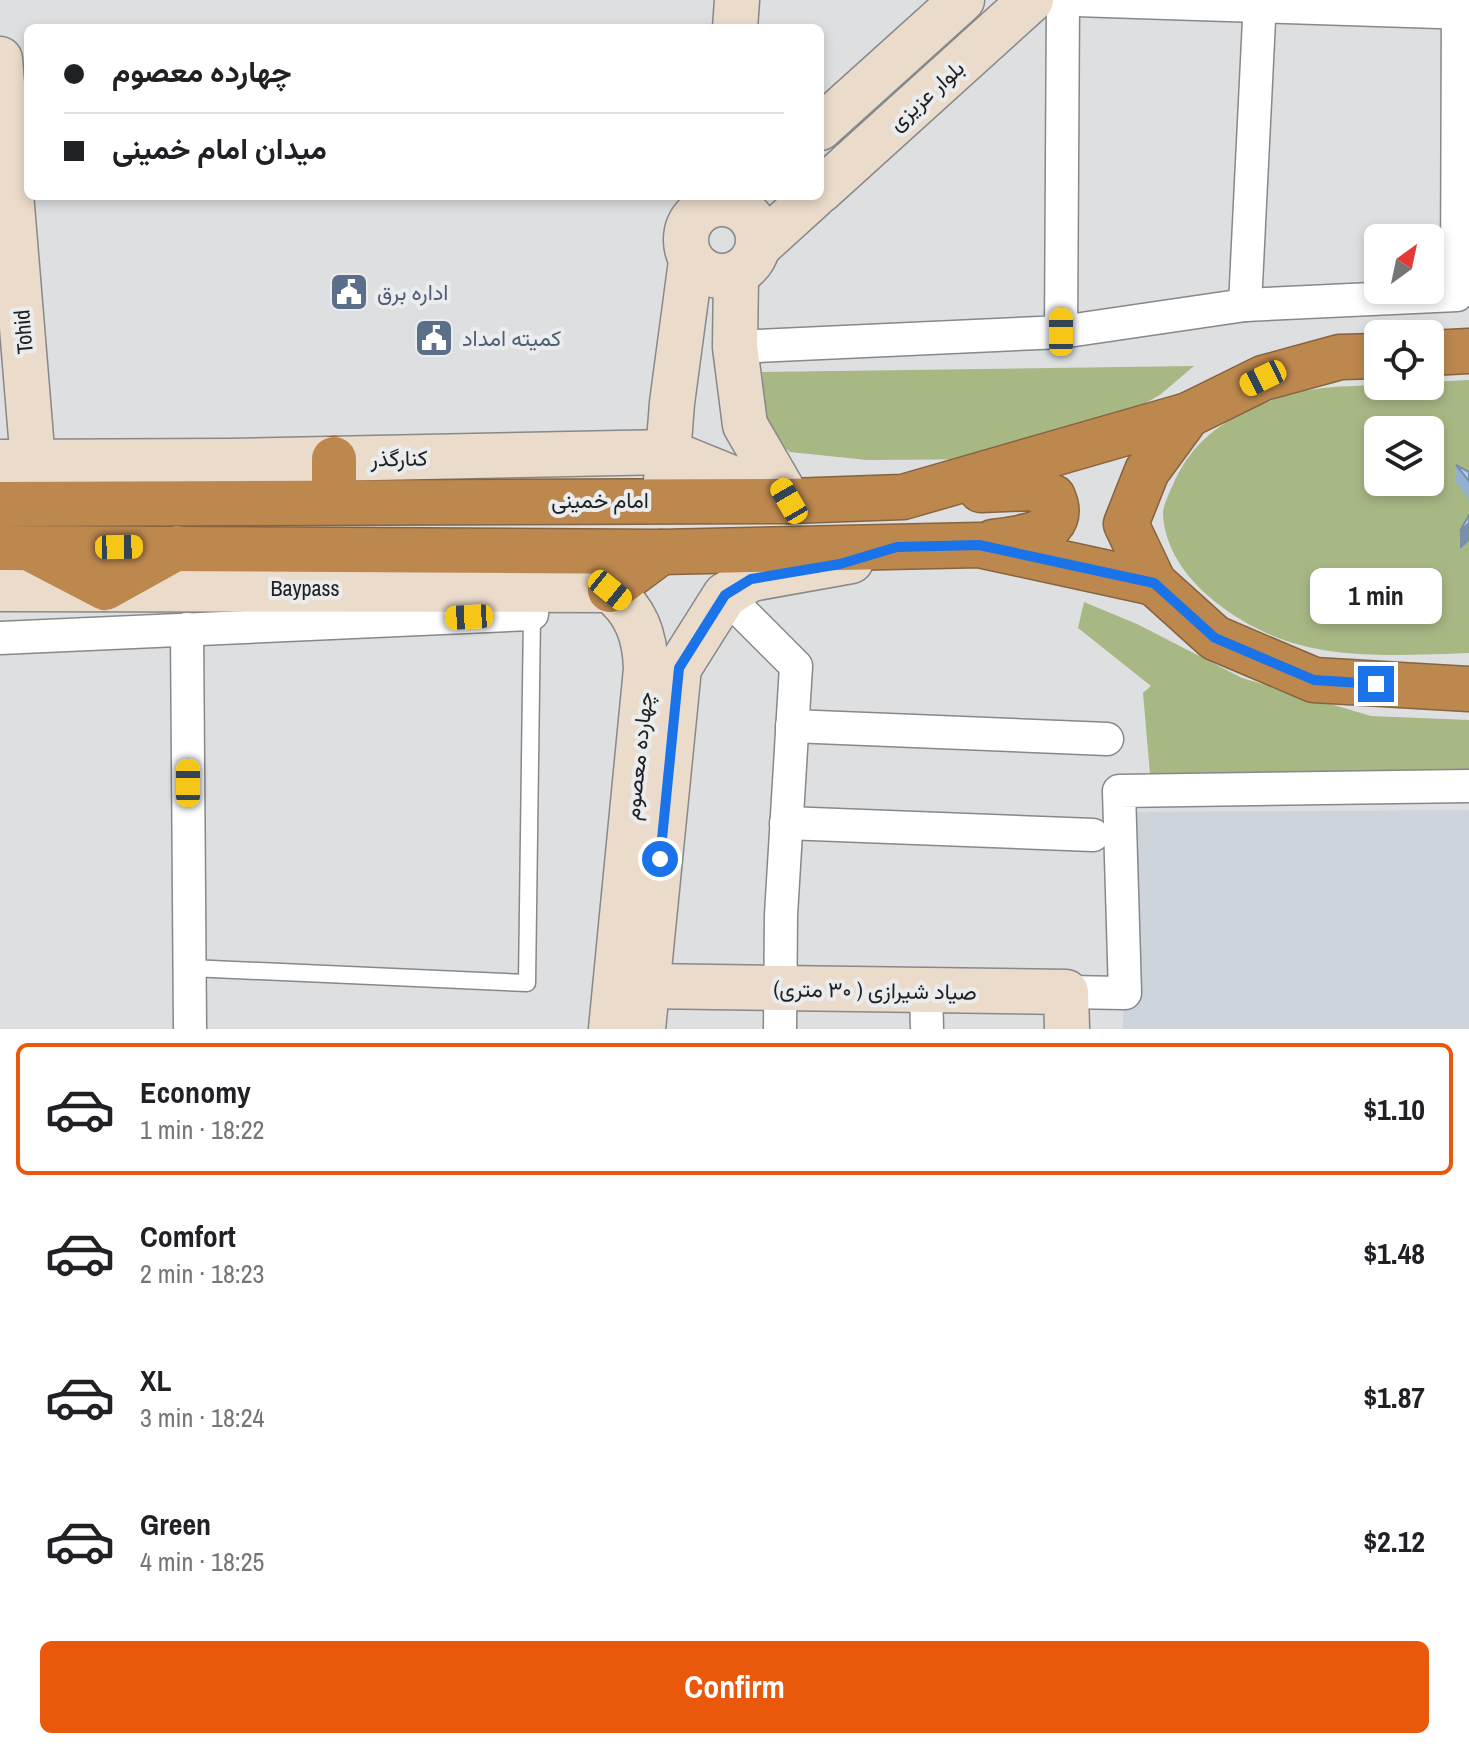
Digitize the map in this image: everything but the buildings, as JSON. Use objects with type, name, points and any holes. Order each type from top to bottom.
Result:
[{"type":"highway","points":[[1444,352],[1469,351]]},
{"type":"highway","name":"امام خمینی","points":[[0,504],[334,480],[664,500],[789,501],[903,497],[1188,415],[1263,378],[1340,357],[1364,356]]},
{"type":"highway","points":[[1188,415],[1147,471],[1126,524],[1154,583],[1215,638],[1314,680],[1469,689]]},
{"type":"highway","points":[[14,548],[180,546],[661,552],[979,545],[1047,530],[1058,515],[1053,497],[1033,488],[903,497]]},
{"type":"highway","points":[[979,545],[1154,583]]},
{"type":"highway","points":[[14,548],[105,588],[180,546]]},
{"type":"highway","points":[[610,590],[661,552]]},
{"type":"street","points":[[735,24],[737,0]]},
{"type":"street","name":"بلوار عزیزی","points":[[824,124],[962,0]]},
{"type":"street","name":"بلوار عزیزی","points":[[824,187],[1031,0]]},
{"type":"street","points":[[1061,332],[1063,0]]},
{"type":"street","points":[[735,347],[1061,332],[1245,305],[1457,295],[1462,9],[1076,0]]},
{"type":"street","points":[[1245,305],[1260,3]]},
{"type":"street","name":"Tohid","points":[[0,59],[18,163],[17,462]]},
{"type":"street","points":[[664,500],[691,261],[685,242],[689,223],[702,209],[730,200],[749,214],[757,229],[747,260],[735,347],[745,425],[789,501]]},
{"type":"street","points":[[691,261],[711,275],[747,260],[810,200]]},
{"type":"street","name":"کنارگذر","points":[[17,462],[334,480],[668,452],[789,501]]},
{"type":"street","points":[[780,1009],[786,823],[796,666],[725,595],[751,579],[840,564],[897,547]]},
{"type":"street","name":"Baypass","points":[[0,589],[105,588],[532,602],[610,590]]},
{"type":"street","name":"چهارده معصوم","points":[[610,590],[627,604],[646,645],[663,668],[643,1029]]},
{"type":"street","name":"چهارده معصوم","points":[[611,1029],[663,668],[725,595]]},
{"type":"street","points":[[0,638],[187,629],[532,602]]},
{"type":"street","points":[[187,629],[190,1029]]},
{"type":"street","points":[[792,726],[1107,739]]},
{"type":"street","points":[[1066,1011],[1125,993],[1119,791],[1469,786]]},
{"type":"street","points":[[786,823],[1093,835]]},
{"type":"street","name":"صیاد شیرازی ( ۳۰ متری)","points":[[647,986],[780,1009],[1066,1011]]},
{"type":"lane","points":[[190,968],[527,983],[532,602]]},
{"type":"shaded area","points":[[1469,810],[1469,1029],[1123,1029],[1130,812]]},
{"type":"green space","points":[[1194,366],[1161,394],[1117,420],[1005,459],[867,460],[790,452],[777,441],[765,413],[762,372]]},
{"type":"green space","points":[[1469,380],[1469,653],[1343,653],[1294,643],[1253,626],[1217,603],[1200,588],[1174,554],[1163,510],[1184,464],[1205,438],[1232,418],[1281,397],[1316,389],[1364,386],[1364,400],[1444,400],[1444,381]]},
{"type":"green space","points":[[1084,602],[1137,624],[1242,678],[1371,716],[1469,720],[1469,771],[1150,774],[1143,693],[1151,686],[1078,628]]},
{"type":"place","name":"اداره برق","points":[[349,292]]},
{"type":"place","name":"کمیته امداد","points":[[434,338]]},
{"type":"route","points":[[660,859],[679,668],[725,595],[751,579],[840,564],[897,547],[979,545],[1154,583],[1215,638],[1314,680],[1376,684]]}]
